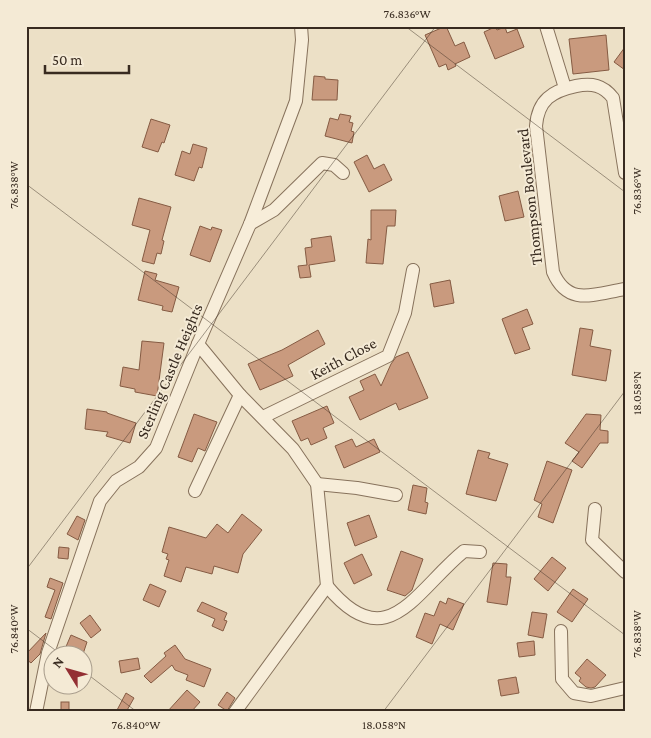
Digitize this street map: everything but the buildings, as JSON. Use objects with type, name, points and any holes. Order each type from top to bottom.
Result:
[{"type":"street","name":"Sterling Castle Heights","points":[[36,712],[48,653],[100,501],[116,481],[139,466],[156,448],[198,344],[250,224],[296,101],[302,40],[301,26]]},
{"type":"street","points":[[546,26],[565,88]]},
{"type":"street","name":"Thompson Boulevard","points":[[625,173],[613,98],[603,87],[587,84],[565,88],[551,94],[540,108],[536,126],[553,272],[557,282],[565,291],[574,295],[582,296],[625,289]]},
{"type":"street","points":[[250,224],[274,210],[322,163],[334,165],[343,173]]},
{"type":"street","name":"Keith Close","points":[[263,417],[388,356],[405,313],[413,270]]},
{"type":"street","points":[[198,344],[240,395],[294,449],[317,484],[326,586],[339,602],[361,616],[382,619],[405,608],[448,564],[464,551],[480,552]]},
{"type":"street","points":[[195,491],[240,395]]},
{"type":"street","points":[[317,484],[357,488],[396,495]]},
{"type":"street","points":[[595,509],[592,540],[625,572]]},
{"type":"street","points":[[235,712],[326,586]]},
{"type":"street","points":[[561,631],[562,679],[574,693],[591,696],[625,688]]}]
